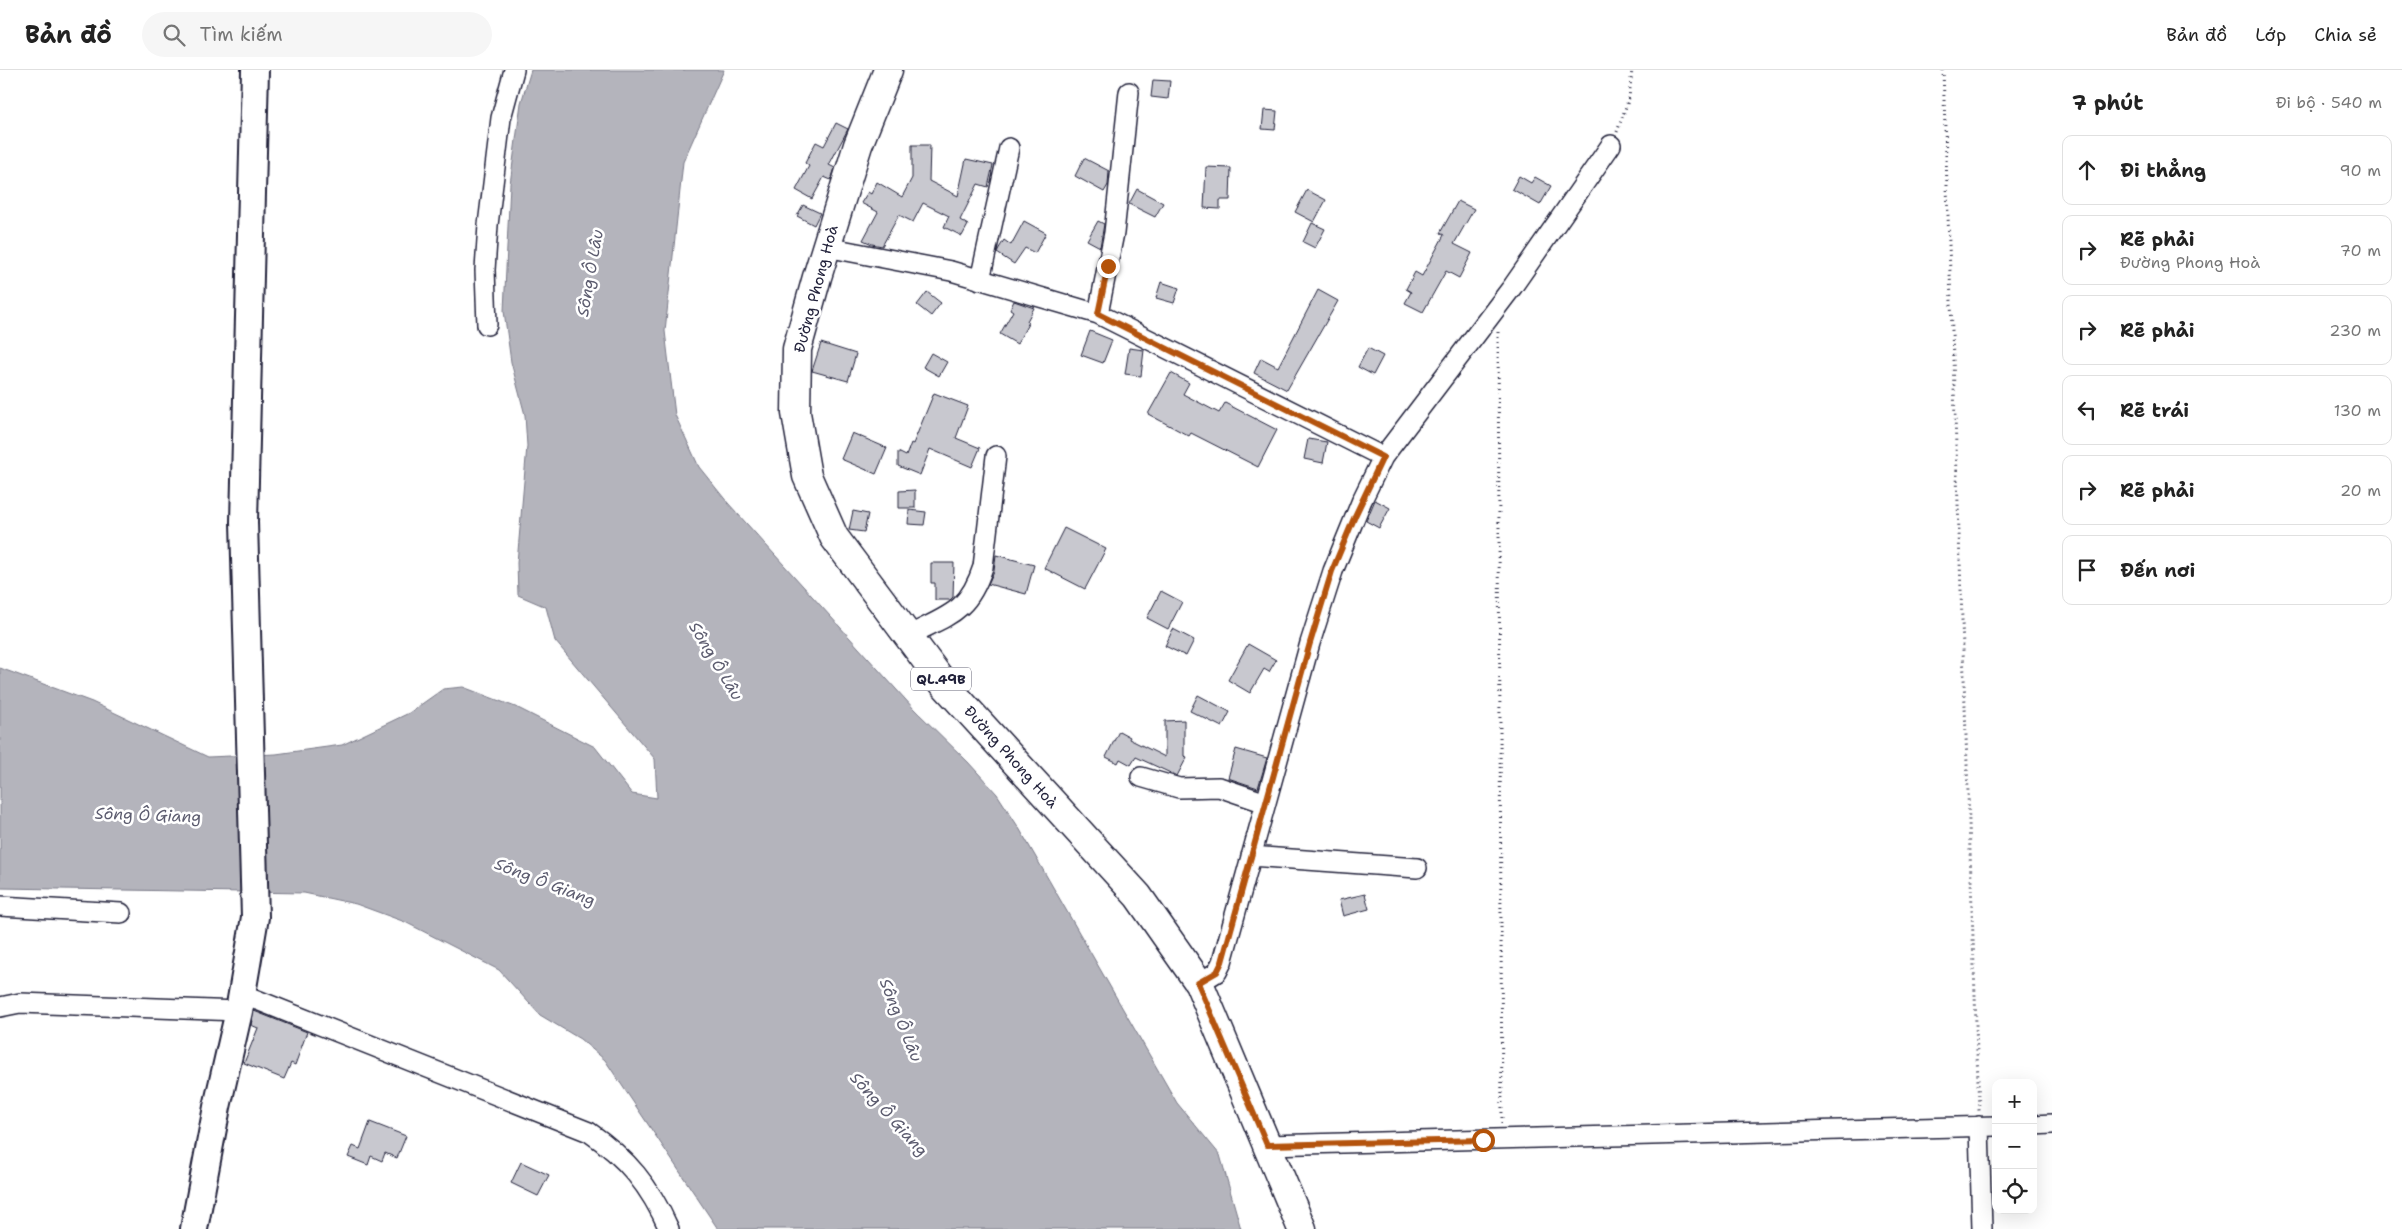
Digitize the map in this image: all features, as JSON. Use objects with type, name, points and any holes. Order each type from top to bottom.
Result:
[{"type":"main road","name":"Đường Phong Hoà","points":[[888,70],[858,145],[797,349],[796,413],[807,476],[834,537],[944,684],[1138,896],[1198,983],[1302,1229]]},
{"type":"street","points":[[194,1229],[217,1107],[240,1002],[255,917],[244,522],[255,70]]},
{"type":"street","points":[[487,325],[485,270],[488,225],[501,118],[514,70]]},
{"type":"street","points":[[1098,314],[1114,233],[1129,92]]},
{"type":"street","points":[[1198,983],[1217,972],[1222,962],[1332,571],[1351,524],[1383,457],[1513,286],[1611,145]]},
{"type":"street","points":[[980,280],[1009,148]]},
{"type":"street","points":[[826,247],[911,262],[1098,314],[1383,457]]},
{"type":"street","points":[[908,636],[960,608],[978,582],[983,567],[996,456]]},
{"type":"street","points":[[1141,777],[1179,788],[1219,787],[1266,803]]},
{"type":"street","points":[[1252,856],[1417,868]]},
{"type":"street","points":[[0,906],[121,913]]},
{"type":"street","points":[[0,1007],[10,1004],[28,1003],[240,1002],[589,1132],[629,1163],[653,1197],[669,1229]]},
{"type":"street","points":[[2037,1125],[2052,1124]]},
{"type":"street","points":[[1267,1145],[1988,1126],[1982,1229]]},
{"type":"path","points":[[1611,145],[1629,98],[1632,70]]},
{"type":"path","points":[[1942,70],[1988,1126]]},
{"type":"path","points":[[1499,324],[1502,1139]]},
{"type":"water","points":[[531,70],[724,70],[683,162],[665,331],[675,415],[699,467],[728,503],[914,709],[968,762],[997,794],[1019,828],[1177,1103],[1220,1155],[1241,1229],[718,1229],[605,1060],[580,1039],[540,1015],[499,970],[405,922],[356,904],[304,893],[0,888],[0,668],[92,702],[208,757],[276,754],[342,745],[409,713],[443,689],[463,687],[518,708],[595,747],[632,794],[657,798],[655,759],[555,641],[546,607],[518,595],[517,563],[527,446],[525,415],[511,362],[504,311],[510,184],[521,103]]},
{"type":"building","points":[[1153,80],[1170,81],[1168,99],[1151,97]]},
{"type":"building","points":[[1264,110],[1277,111],[1275,130],[1262,129]]},
{"type":"building","points":[[836,123],[848,129],[829,165],[835,168],[831,180],[824,177],[812,199],[796,190],[809,166],[805,163],[816,142],[824,146]]},
{"type":"building","points":[[912,145],[930,145],[929,181],[958,196],[966,159],[993,165],[988,187],[978,184],[960,220],[968,225],[962,236],[944,227],[949,216],[923,203],[913,222],[899,215],[882,246],[863,240],[878,212],[861,203],[868,192],[871,194],[877,182],[902,197],[912,178]]},
{"type":"building","points":[[1084,158],[1109,171],[1108,185],[1104,192],[1075,176]]},
{"type":"building","points":[[1206,167],[1231,168],[1230,200],[1220,200],[1220,209],[1204,208]]},
{"type":"building","points":[[1519,176],[1531,183],[1535,177],[1551,186],[1540,205],[1512,189]]},
{"type":"building","points":[[1137,189],[1163,203],[1155,217],[1129,204]]},
{"type":"building","points":[[1307,190],[1326,200],[1314,222],[1295,212]]},
{"type":"building","points":[[1458,201],[1474,209],[1454,244],[1472,253],[1459,278],[1446,271],[1423,312],[1405,303],[1411,292],[1406,289],[1415,272],[1422,276],[1444,235],[1440,233]]},
{"type":"building","points":[[803,205],[820,213],[814,225],[797,216]]},
{"type":"building","points":[[1024,221],[1046,233],[1035,253],[1025,248],[1014,264],[997,253],[1004,240],[1011,245]]},
{"type":"building","points":[[1098,221],[1104,224],[1100,247],[1087,240]]},
{"type":"building","points":[[1312,223],[1325,229],[1315,248],[1303,242]]},
{"type":"building","points":[[1161,282],[1179,288],[1174,303],[1156,298]]},
{"type":"building","points":[[1318,290],[1338,301],[1287,390],[1254,373],[1261,358],[1278,367]]},
{"type":"building","points":[[927,292],[941,303],[931,316],[917,305]]},
{"type":"building","points":[[1014,301],[1034,308],[1017,344],[1000,334],[1013,311],[1010,309]]},
{"type":"building","points":[[1090,331],[1112,340],[1103,363],[1081,355]]},
{"type":"building","points":[[821,343],[856,354],[848,381],[812,371]]},
{"type":"building","points":[[1129,348],[1144,350],[1141,376],[1125,374]]},
{"type":"building","points":[[1368,348],[1383,356],[1373,375],[1358,367]]},
{"type":"building","points":[[931,353],[947,362],[939,376],[923,367]]},
{"type":"building","points":[[1171,373],[1189,383],[1183,394],[1219,413],[1225,403],[1277,430],[1258,467],[1191,433],[1189,436],[1148,414]]},
{"type":"building","points":[[934,393],[968,406],[956,438],[980,448],[972,467],[930,449],[920,475],[898,466],[898,452],[906,456],[911,443],[913,444]]},
{"type":"building","points":[[852,433],[887,448],[876,474],[841,459]]},
{"type":"building","points":[[1308,439],[1327,442],[1323,463],[1304,459]]},
{"type":"building","points":[[915,490],[915,508],[899,508],[899,491]]},
{"type":"building","points":[[1375,500],[1390,508],[1379,528],[1366,521]]},
{"type":"building","points":[[909,510],[926,512],[924,525],[908,524]]},
{"type":"building","points":[[853,511],[868,514],[864,532],[849,530]]},
{"type":"building","points":[[1064,528],[1106,549],[1085,589],[1044,568]]},
{"type":"building","points":[[996,555],[1034,565],[1026,594],[988,584],[994,571]]},
{"type":"building","points":[[931,563],[954,563],[953,597],[950,600],[935,600],[935,583],[931,583]]},
{"type":"building","points":[[1161,591],[1182,602],[1168,629],[1147,618]]},
{"type":"building","points":[[1173,629],[1194,640],[1186,656],[1165,646]]},
{"type":"building","points":[[1248,644],[1276,660],[1269,672],[1264,669],[1250,693],[1228,680]]},
{"type":"building","points":[[1198,695],[1230,712],[1222,727],[1190,711]]},
{"type":"building","points":[[1184,720],[1184,756],[1187,757],[1177,776],[1136,757],[1131,765],[1120,759],[1118,763],[1106,757],[1119,731],[1130,737],[1129,739],[1165,757],[1165,721]]},
{"type":"building","points":[[1236,749],[1267,758],[1258,788],[1228,778]]},
{"type":"building","points":[[1365,894],[1369,909],[1343,916],[1339,900]]},
{"type":"building","points":[[254,1011],[307,1032],[295,1065],[291,1063],[284,1079],[244,1063],[258,1028],[251,1025]]},
{"type":"building","points":[[370,1122],[406,1136],[397,1158],[385,1153],[382,1161],[371,1156],[368,1165],[348,1157],[353,1146],[360,1149]]},
{"type":"building","points":[[521,1162],[549,1175],[538,1196],[511,1183]]},
{"type":"route","points":[[1108,266],[1098,314],[1122,324],[1383,457],[1362,500],[1332,571],[1310,643],[1222,962],[1217,972],[1210,978],[1198,983],[1267,1145],[1483,1140]]},
{"type":"water label","name":"Sông Ô Lâu","points":[[590,273]]},
{"type":"water label","name":"Sông Ô Lâu","points":[[716,661]]},
{"type":"water label","name":"Sông Ô Giang","points":[[148,815]]},
{"type":"water label","name":"Sông Ô Giang","points":[[545,882]]},
{"type":"water label","name":"Sông Ô Lâu","points":[[901,1020]]},
{"type":"water label","name":"Sông Ô Giang","points":[[889,1114]]}]
